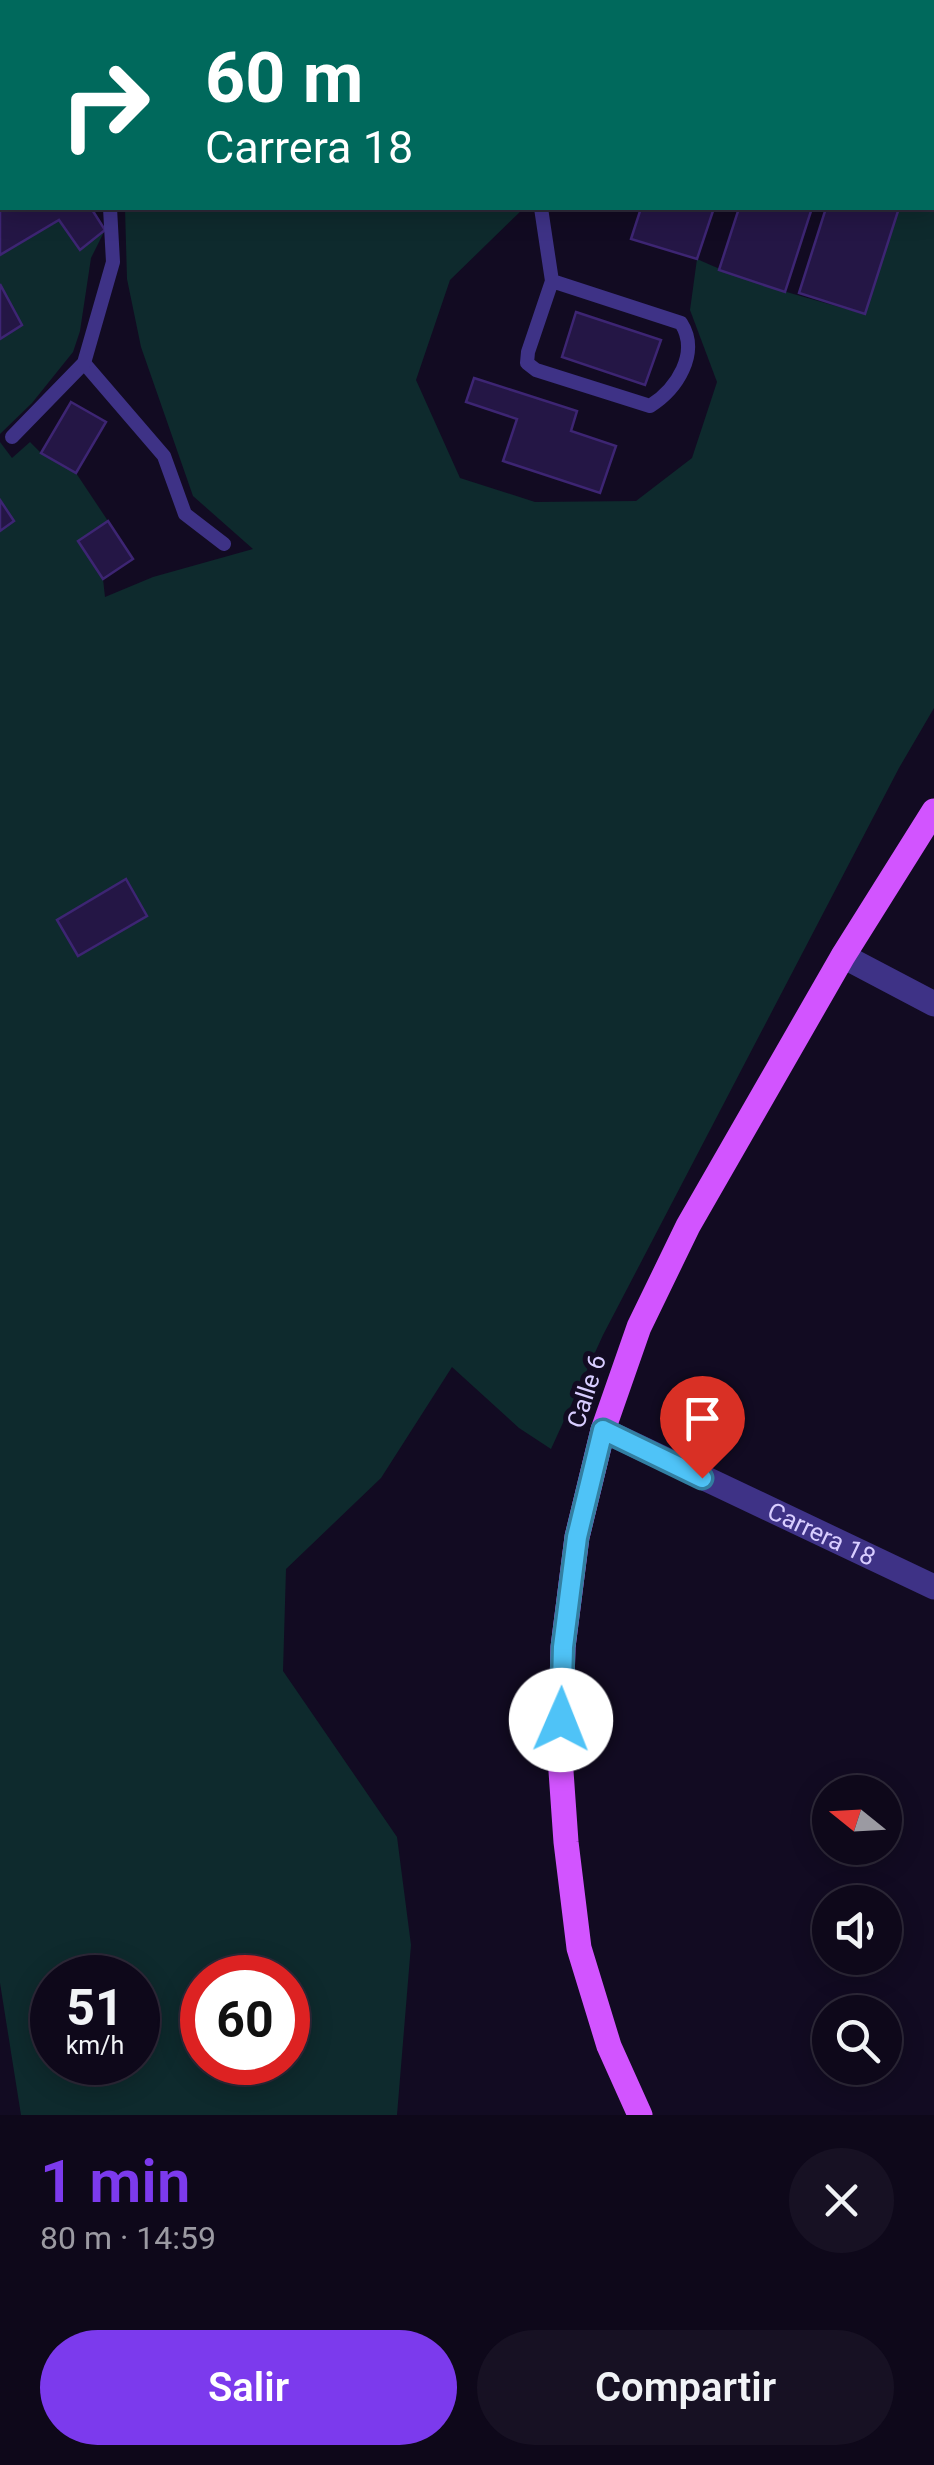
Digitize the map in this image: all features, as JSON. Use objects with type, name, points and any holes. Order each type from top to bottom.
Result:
[{"type":"main road","name":"Calle 6","points":[[640,2115],[609,2046],[578,1948],[566,1842],[560,1757],[563,1647],[577,1537],[603,1430],[639,1328],[688,1226],[843,956],[934,811]]},
{"type":"street","points":[[843,956],[934,1004]]},
{"type":"street","name":"Carrera 18","points":[[603,1430],[934,1588]]},
{"type":"lane","points":[[12,437],[84,363],[112,262],[110,210]]},
{"type":"lane","points":[[541,210],[552,281],[527,363],[536,370],[650,406],[666,396],[678,382],[688,348],[688,333],[681,322],[552,281]]},
{"type":"lane","points":[[84,363],[164,456],[185,514],[224,544]]},
{"type":"green space","points":[[0,210],[94,210],[105,230],[91,258],[73,352],[32,403],[0,434]]},
{"type":"green space","points":[[125,210],[522,210],[450,280],[416,380],[460,478],[535,502],[636,501],[692,458],[717,382],[690,310],[697,259],[758,283],[864,314],[898,210],[934,211],[934,708],[603,1335],[551,1449],[519,1428],[452,1367],[381,1478],[286,1569],[283,1671],[397,1837],[411,1945],[397,2115],[21,2115],[0,1983],[0,442],[12,458],[30,442],[76,473],[108,521],[78,542],[103,579],[105,597],[153,577],[253,549],[193,496],[141,347],[127,279]]},
{"type":"building","points":[[0,210],[92,210],[105,230],[80,250],[59,220],[0,255]]},
{"type":"building","points":[[640,210],[713,210],[697,259],[631,239]]},
{"type":"building","points":[[738,210],[811,210],[785,292],[719,270]]},
{"type":"building","points":[[825,210],[898,210],[865,314],[799,293]]},
{"type":"building","points":[[0,284],[22,325],[0,339]]},
{"type":"building","points":[[576,312],[661,340],[645,385],[562,357]]},
{"type":"building","points":[[474,378],[577,411],[571,431],[616,446],[600,493],[503,461],[517,419],[466,402]]},
{"type":"building","points":[[71,402],[106,422],[76,473],[41,453]]},
{"type":"building","points":[[0,500],[14,521],[0,531]]},
{"type":"building","points":[[108,521],[133,559],[103,579],[78,541]]},
{"type":"building","points":[[126,879],[147,916],[78,956],[57,920]]},
{"type":"route","points":[[561,1720],[563,1647],[577,1537],[603,1430],[702,1478]]}]
